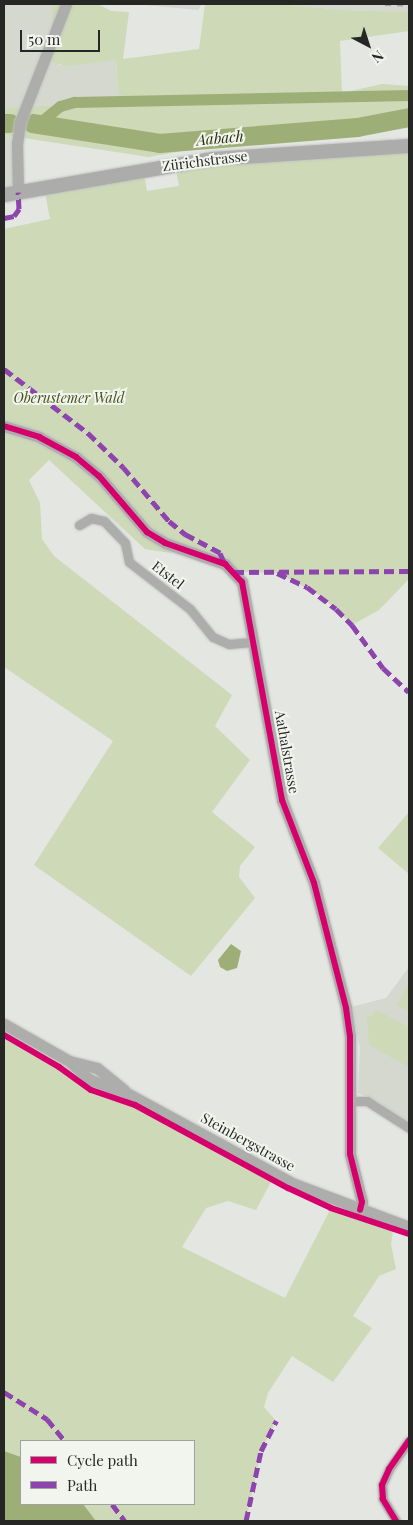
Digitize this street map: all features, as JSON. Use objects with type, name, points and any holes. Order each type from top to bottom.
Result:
[{"type":"main road","name":"Zürichstrasse","points":[[4,195],[168,165],[270,153],[409,146]]},
{"type":"street","points":[[18,192],[17,144],[20,122],[66,4]]},
{"type":"street","name":"Aathalstrasse","points":[[4,426],[40,436],[84,463],[138,524],[156,538],[225,564],[242,582],[246,594],[282,800],[314,883],[346,1008],[350,1036],[350,1154],[362,1202],[360,1210]]},
{"type":"street","name":"Etstel","points":[[79,525],[91,518],[104,521],[125,543],[129,562],[190,609],[213,637],[229,644],[254,642]]},
{"type":"street","name":"Steinbergstrasse","points":[[4,1024],[69,1061],[90,1080],[125,1092],[292,1183],[409,1227]]},
{"type":"street","points":[[350,1101],[367,1101],[409,1128]]},
{"type":"street","points":[[396,1521],[383,1499],[382,1485],[389,1469],[409,1440]]},
{"type":"shaded area","points":[[4,4],[52,4],[51,37],[59,65],[116,60],[119,102],[4,108]]},
{"type":"shaded area","points":[[133,4],[202,4],[198,10]]},
{"type":"shaded area","points":[[279,4],[409,4],[409,12],[342,10]]},
{"type":"shaded area","points":[[4,135],[18,136],[14,196],[4,195]]},
{"type":"shaded area","points":[[231,944],[241,951],[237,968],[227,971],[220,967],[218,960]]},
{"type":"shaded area","points":[[409,967],[409,1124],[377,1101],[358,1093],[360,1048],[351,1007],[386,998]]},
{"type":"shaded area","points":[[4,1451],[20,1457],[20,1505],[84,1505],[96,1521],[4,1521]]},
{"type":"green space","points":[[52,4],[98,4],[111,11],[129,12],[123,59],[199,49],[205,4],[279,4],[342,10],[409,12],[409,31],[340,41],[342,93],[382,84],[409,86],[409,127],[360,135],[194,149],[149,157],[4,135],[4,108],[119,102],[116,60],[66,66],[43,59],[51,37]]},
{"type":"green space","name":"Oberustemer Wald","points":[[409,153],[409,579],[379,610],[352,625],[321,596],[277,573],[234,572],[176,547],[171,553],[145,549],[49,460],[29,480],[40,503],[42,539],[54,556],[232,695],[215,726],[250,760],[212,812],[255,847],[240,866],[239,877],[255,898],[191,976],[34,865],[113,741],[4,667],[4,229],[50,219],[44,187],[143,169],[147,191],[179,186],[176,170],[324,157]]},
{"type":"green space","points":[[409,812],[409,874],[378,848]]},
{"type":"green space","points":[[409,983],[409,1012],[397,1005]]},
{"type":"green space","points":[[376,1010],[409,1027],[409,1067],[369,1045],[367,1016],[373,1015]]},
{"type":"green space","points":[[4,1024],[110,1078],[275,1174],[256,1210],[228,1201],[206,1208],[182,1247],[285,1298],[331,1208],[393,1230],[391,1244],[396,1269],[379,1276],[353,1316],[372,1328],[333,1382],[292,1356],[268,1393],[264,1407],[276,1421],[261,1451],[246,1521],[96,1521],[84,1505],[195,1505],[195,1440],[20,1440],[20,1457],[4,1451]]},
{"type":"waterway","points":[[39,123],[60,106],[74,102],[409,95]]},
{"type":"waterway","name":"Aabach","points":[[32,123],[159,143],[357,127],[409,117]]},
{"type":"waterway","name":"Aabach","points":[[4,123],[10,123]]},
{"type":"railway","points":[[385,4],[409,5]]},
{"type":"marked path","points":[[4,218],[14,216],[19,209],[18,192]]},
{"type":"marked path","points":[[4,369],[88,433],[123,467],[169,521],[185,534],[220,553],[225,564]]},
{"type":"marked path","points":[[234,572],[409,571]]},
{"type":"marked path","points":[[277,573],[307,587],[336,609],[352,625],[383,668],[409,692]]},
{"type":"marked path","points":[[4,1392],[47,1419],[64,1440]]},
{"type":"marked path","points":[[246,1521],[261,1451],[276,1421]]},
{"type":"marked path","points":[[113,1505],[125,1521]]},
{"type":"cycle path","points":[[4,426],[39,437],[76,457],[99,476],[147,532],[165,543],[225,564],[242,582],[282,800],[314,883],[346,1008],[350,1036],[350,1154],[362,1202],[360,1210]]},
{"type":"cycle path","points":[[4,1035],[59,1067],[91,1090],[135,1105],[288,1188],[331,1208],[409,1234]]},
{"type":"cycle path","points":[[396,1521],[383,1499],[382,1485],[389,1469],[409,1440]]}]
